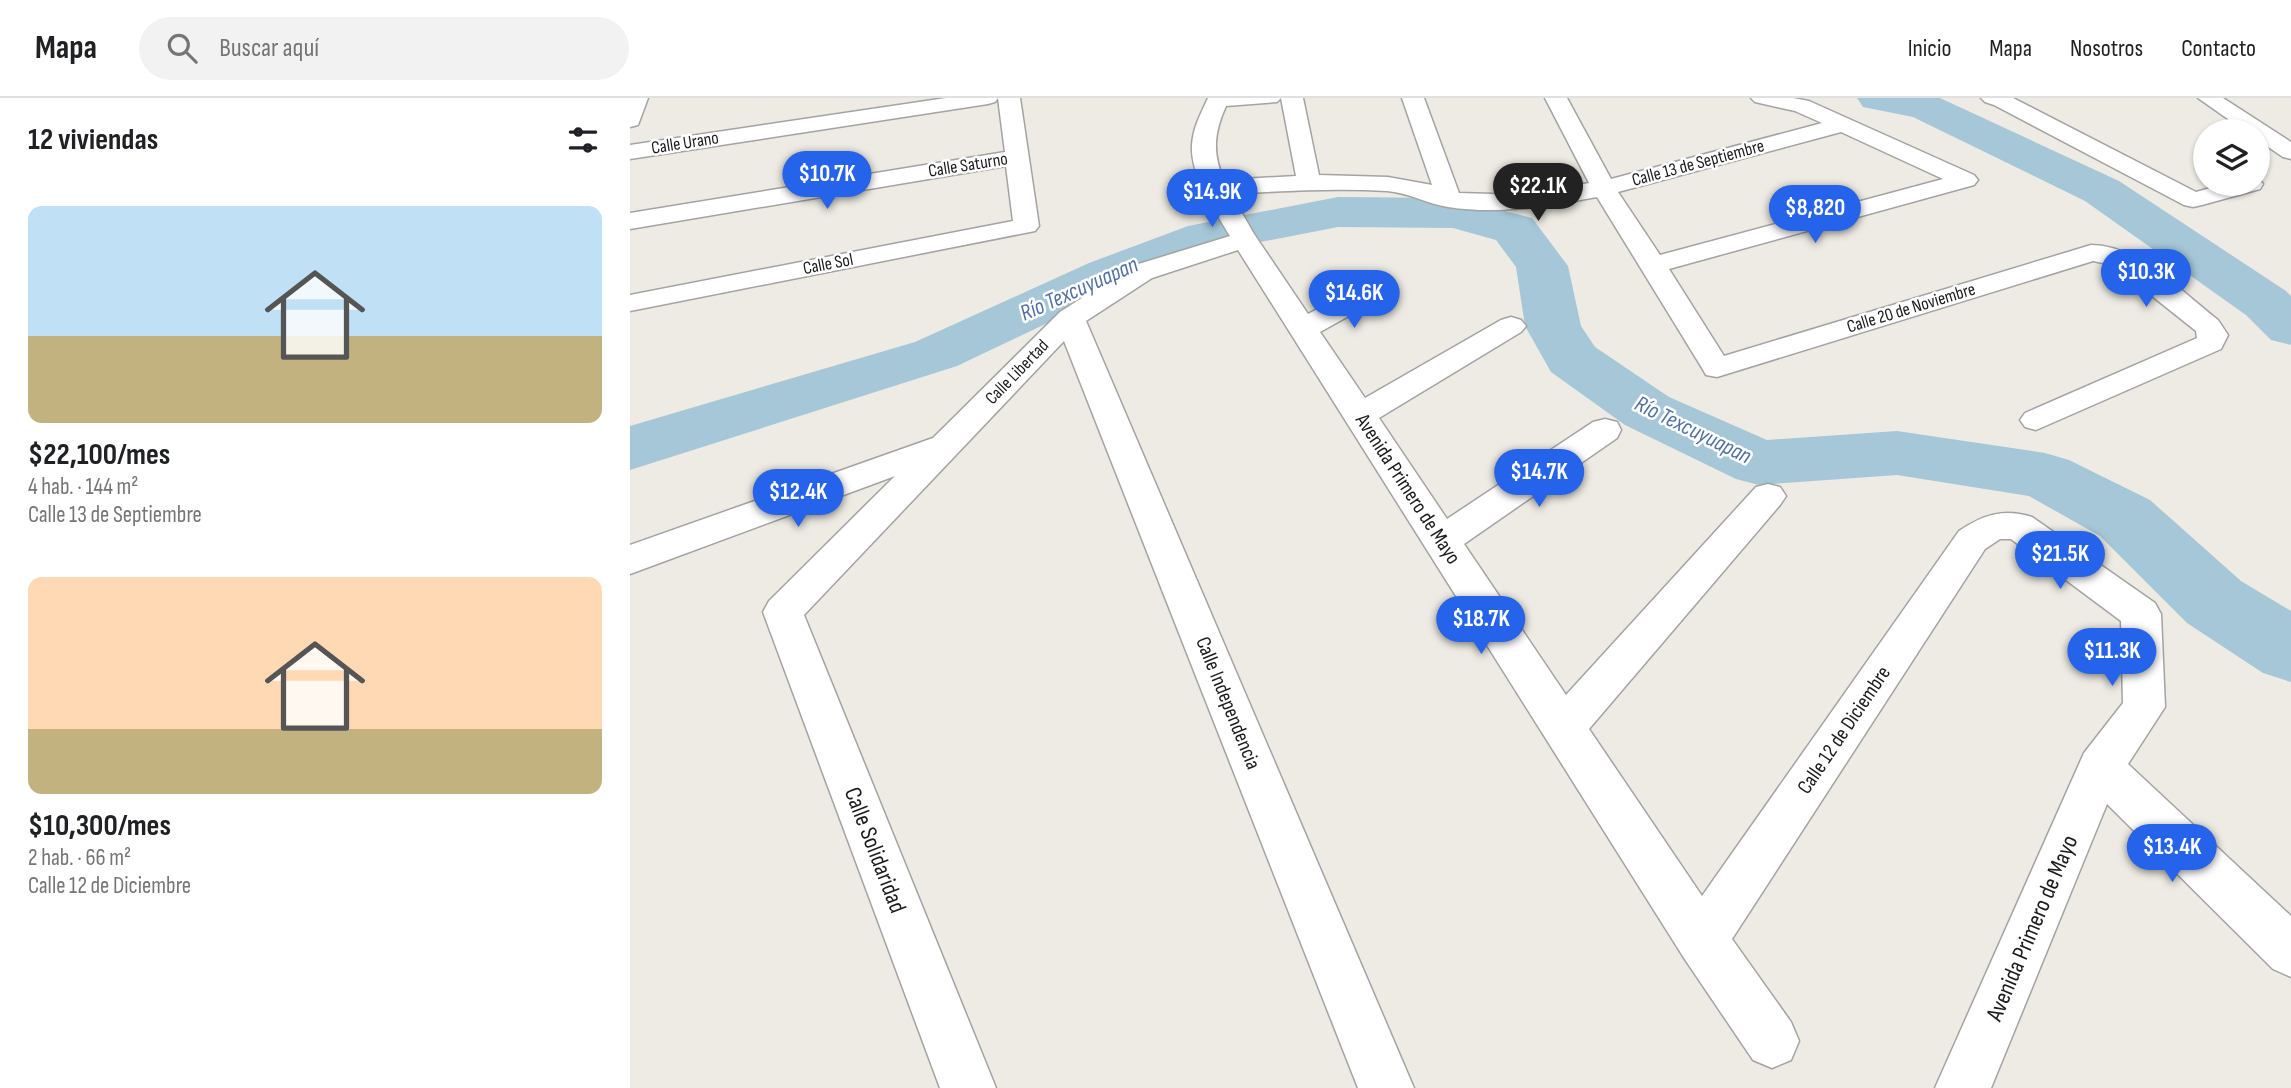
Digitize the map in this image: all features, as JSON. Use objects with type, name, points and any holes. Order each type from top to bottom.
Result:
[{"type":"street","points":[[630,120],[637,98]]},
{"type":"street","name":"Calle Urano","points":[[630,152],[988,98]]},
{"type":"street","points":[[1009,98],[1017,157]]},
{"type":"street","points":[[1218,99],[1270,98]]},
{"type":"street","points":[[1292,98],[1309,182]]},
{"type":"street","points":[[1413,98],[1449,200]]},
{"type":"street","points":[[1556,98],[1604,188],[1651,266],[1966,180],[1801,106],[1762,98]]},
{"type":"street","points":[[2209,98],[2291,152]]},
{"type":"street","name":"Avenida Primero de Mayo","points":[[1218,99],[1206,128],[1203,150],[1232,216],[1702,940],[1772,1041]]},
{"type":"street","points":[[1998,99],[2193,200],[2208,196]]},
{"type":"street","name":"Calle 13 de Septiembre","points":[[1232,216],[1309,182],[1418,188],[1449,200],[1527,202],[1604,188],[1845,124]]},
{"type":"street","name":"Calle Saturno","points":[[630,221],[1017,157]]},
{"type":"street","name":"Calle Sol","points":[[630,303],[1026,226],[1017,157]]},
{"type":"street","name":"Calle Libertad","points":[[783,612],[1070,318],[1232,216]]},
{"type":"street","name":"Calle 20 de Noviembre","points":[[1651,266],[1717,368],[2091,253],[2105,253],[2122,260],[2208,326],[2213,335],[2210,343],[2036,420]]},
{"type":"street","points":[[1303,329],[1380,287]]},
{"type":"street","name":"Calle Independencia","points":[[1070,318],[1386,1088]]},
{"type":"street","points":[[1360,415],[1511,326]]},
{"type":"street","points":[[1442,541],[1605,430]]},
{"type":"street","name":"Calle Libertad","points":[[630,560],[947,444]]},
{"type":"street","points":[[1564,728],[1768,496]]},
{"type":"street","name":"Calle 12 de Diciembre","points":[[1702,940],[1972,540],[1993,526],[2019,526],[2141,614]]},
{"type":"street","name":"Calle Solidaridad","points":[[783,612],[968,1088]]},
{"type":"street","name":"Avenida Primero de Mayo","points":[[1963,1088],[2100,767],[2144,707],[2141,614]]},
{"type":"street","points":[[2100,767],[2291,951]]},
{"type":"waterway","name":"Río Texcuyuapan","points":[[1878,98],[1925,107],[2102,191],[2266,303],[2291,328]]},
{"type":"waterway","name":"Río Texcuyuapan","points":[[630,448],[936,354],[1108,274],[1206,237],[1338,212],[1455,213],[1514,229],[1542,266],[1553,326],[1572,359],[1647,411],[1759,463],[1897,453],[2045,476],[2125,518],[2214,602],[2291,650]]}]
